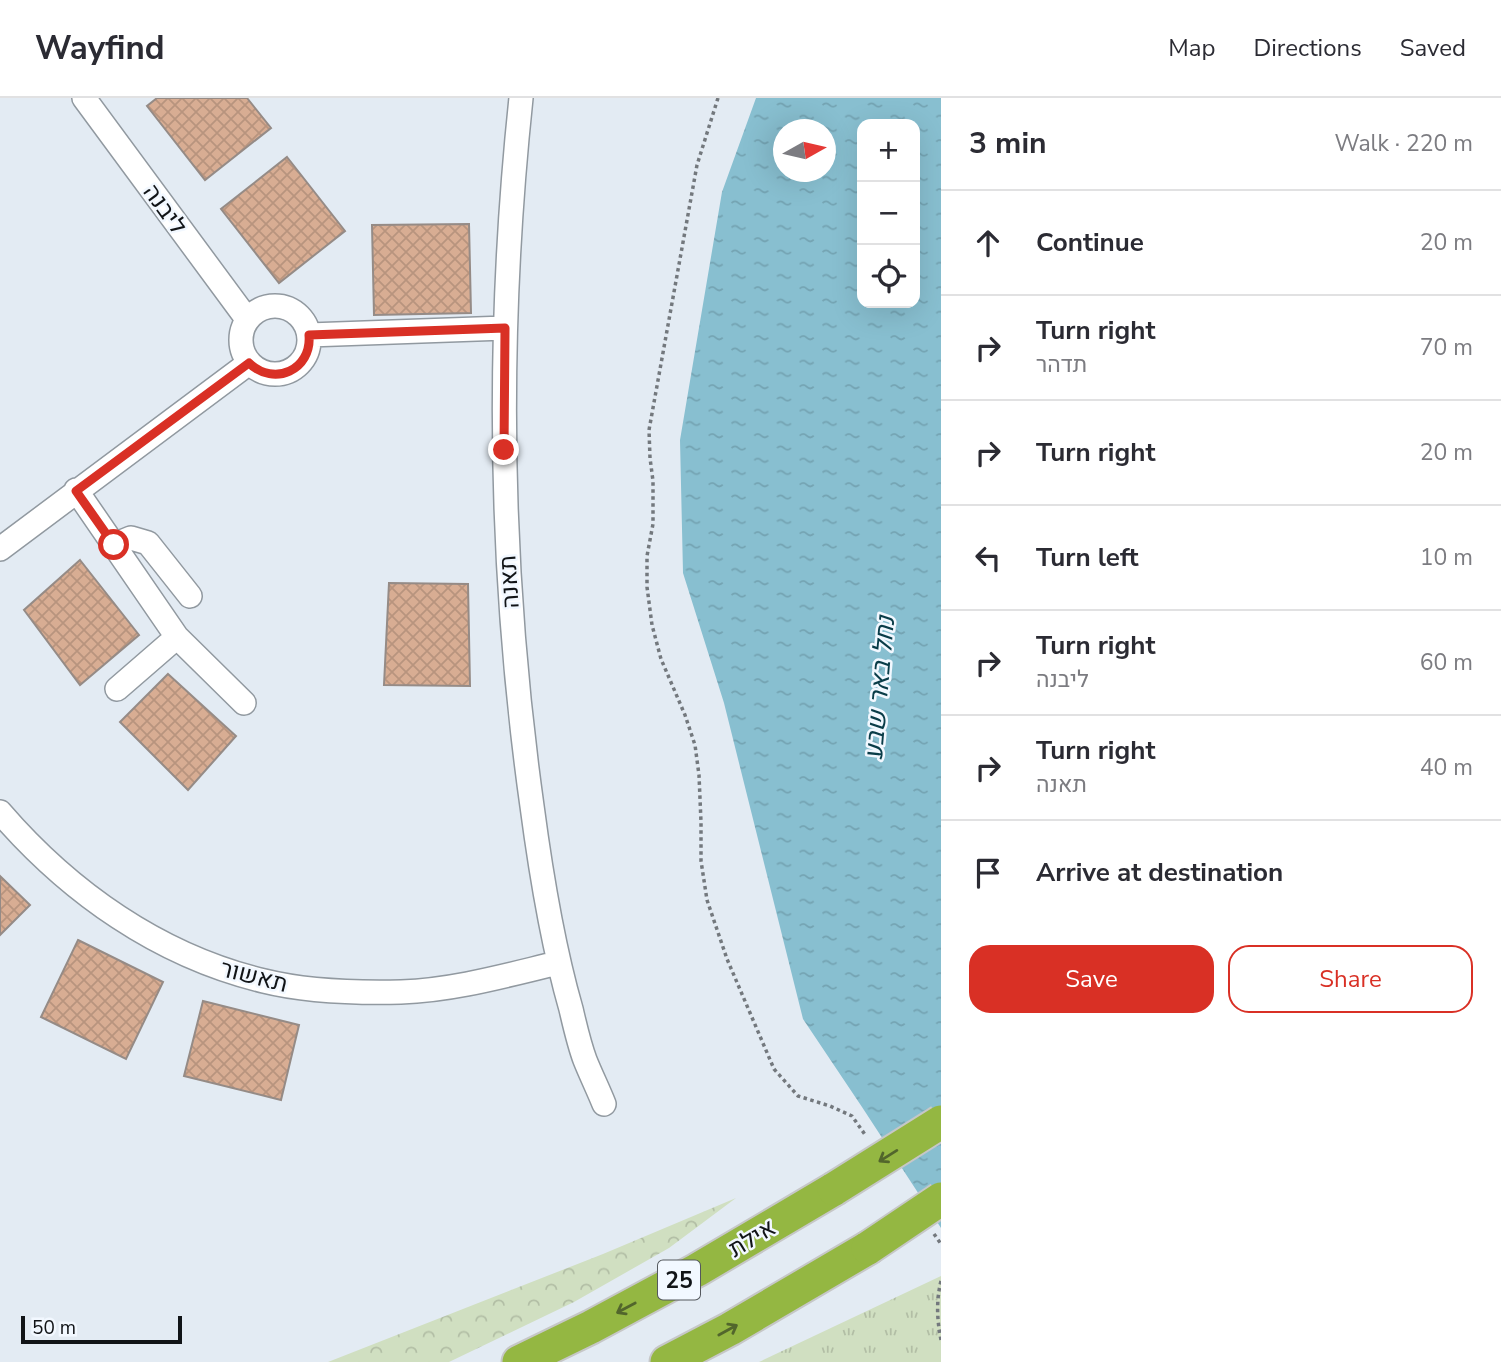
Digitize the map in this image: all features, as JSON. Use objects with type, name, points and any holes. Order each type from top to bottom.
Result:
[{"type":"highway","name":"אילת","points":[[519,1362],[697,1270],[941,1122]]},
{"type":"highway","points":[[667,1362],[730,1329],[869,1248],[941,1199]]},
{"type":"street","name":"ליבנה","points":[[84,98],[247,319]]},
{"type":"street","name":"תאנה","points":[[521,98],[515,153],[505,328],[504,463],[514,650],[538,851],[558,963],[584,1059],[604,1104]]},
{"type":"street","points":[[270,306],[291,310],[299,316],[309,335],[305,356],[299,365],[279,374],[268,374],[249,363],[242,351],[240,339],[247,319],[259,309],[270,306]]},
{"type":"street","points":[[309,335],[505,328]]},
{"type":"street","points":[[0,549],[249,363]]},
{"type":"street","points":[[76,491],[177,637],[244,703]]},
{"type":"street","points":[[114,545],[131,538],[148,543],[190,596]]},
{"type":"street","points":[[117,689],[177,637]]},
{"type":"street","name":"תאשור","points":[[0,812],[23,838],[79,890],[138,931],[200,962],[265,982],[332,992],[404,992],[478,982],[558,963]]},
{"type":"path","points":[[718,98],[697,165],[649,430],[653,524],[647,587],[652,625],[661,659],[695,746],[700,799],[701,861],[707,900],[727,959],[774,1069],[798,1096],[852,1116],[867,1137]]},
{"type":"path","points":[[934,1233],[941,1244]]},
{"type":"path","points":[[941,1281],[937,1296],[937,1323],[941,1340]]},
{"type":"green space","points":[[736,1198],[669,1248],[574,1302],[449,1362],[328,1362],[603,1254]]},
{"type":"green space","points":[[941,1276],[941,1362],[759,1362]]},
{"type":"water","name":"נחל באר שבע","points":[[756,98],[941,98],[941,1228],[803,1019],[724,703],[683,573],[680,440],[722,192]]},
{"type":"building","points":[[157,98],[247,98],[271,128],[205,180],[147,106]]},
{"type":"building","points":[[287,157],[345,231],[279,283],[221,209]]},
{"type":"building","points":[[469,224],[471,313],[374,315],[372,225]]},
{"type":"building","points":[[80,560],[139,635],[80,685],[24,610]]},
{"type":"building","points":[[389,583],[468,584],[470,686],[384,685]]},
{"type":"building","points":[[168,674],[236,736],[188,790],[120,722]]},
{"type":"building","points":[[0,876],[30,905],[0,935]]},
{"type":"building","points":[[78,940],[163,982],[126,1059],[41,1017]]},
{"type":"building","points":[[203,1001],[299,1025],[281,1100],[184,1076]]},
{"type":"route","points":[[114,545],[76,491],[249,363],[258,370],[274,375],[295,369],[307,352],[309,335],[505,328],[504,450]]}]
